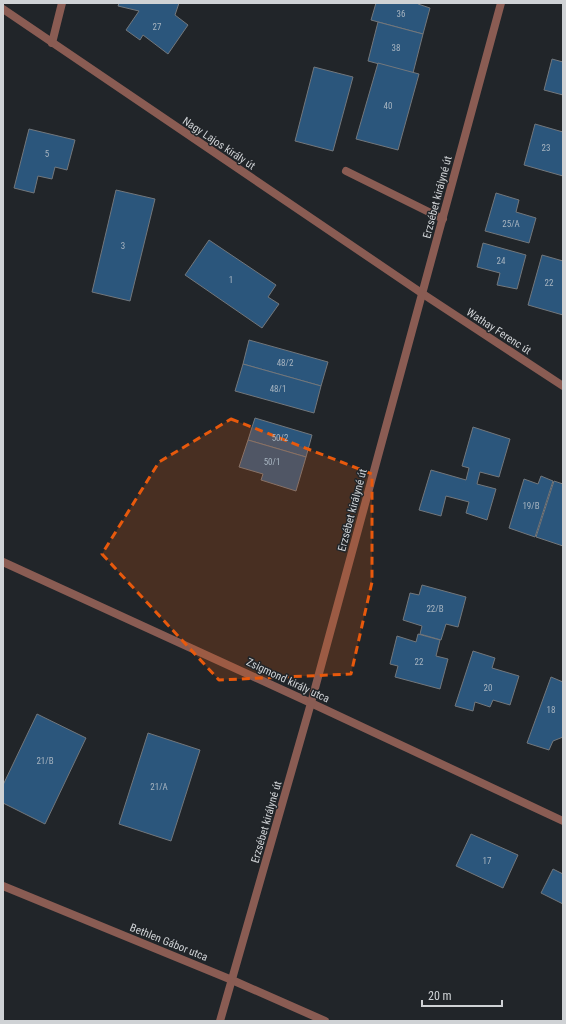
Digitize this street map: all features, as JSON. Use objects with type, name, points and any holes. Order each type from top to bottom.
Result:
[{"type":"street","points":[[52,43],[62,3]]},
{"type":"street","name":"Erzsébet királyné út","points":[[220,1021],[311,703],[501,3]]},
{"type":"street","name":"Nagy Lajos király út","points":[[3,9],[422,294]]},
{"type":"street","points":[[346,171],[443,219]]},
{"type":"street","name":"Wathay Ferenc út","points":[[422,294],[563,386]]},
{"type":"street","name":"Zsigmond király utca","points":[[3,562],[311,703],[563,821]]},
{"type":"street","name":"Bethlen Gábor utca","points":[[3,886],[232,980],[325,1021]]},
{"type":"highlighted area","points":[[231,419],[372,474],[372,582],[351,674],[219,680],[102,554],[159,462]]},
{"type":"building","points":[[119,3],[179,3],[175,15],[188,25],[168,54],[143,35],[140,40],[126,30],[139,11],[118,6]]},
{"type":"building","points":[[376,3],[418,3],[430,8],[423,34],[371,20]]},
{"type":"building","points":[[378,22],[423,34],[413,73],[368,61]]},
{"type":"building","points":[[552,59],[563,62],[563,95],[544,90]]},
{"type":"building","points":[[378,63],[419,74],[398,150],[356,139]]},
{"type":"building","points":[[314,67],[353,77],[333,151],[295,141]]},
{"type":"building","points":[[535,124],[563,132],[563,176],[524,165]]},
{"type":"building","points":[[29,129],[75,140],[67,170],[55,167],[52,179],[38,176],[34,193],[14,188]]},
{"type":"building","points":[[116,190],[155,199],[130,301],[92,292]]},
{"type":"building","points":[[496,193],[519,200],[516,212],[536,218],[529,243],[485,231]]},
{"type":"building","points":[[209,240],[276,285],[268,297],[279,304],[262,328],[185,275]]},
{"type":"building","points":[[483,243],[526,255],[517,289],[497,285],[500,273],[477,267]]},
{"type":"building","points":[[542,255],[563,261],[563,315],[528,305]]},
{"type":"building","points":[[249,340],[328,362],[321,386],[243,364]]},
{"type":"building","points":[[243,364],[321,386],[314,413],[235,391]]},
{"type":"building","points":[[255,418],[312,435],[306,457],[248,440]]},
{"type":"building","points":[[473,427],[510,439],[499,477],[480,472],[477,484],[496,489],[487,520],[466,513],[469,502],[446,496],[441,516],[419,510],[431,470],[466,480],[469,468],[462,466]]},
{"type":"building","points":[[248,440],[306,457],[296,491],[261,480],[263,474],[239,467]]},
{"type":"building","points":[[541,476],[553,481],[535,537],[509,528],[524,479],[538,484]]},
{"type":"building","points":[[554,481],[563,484],[563,546],[536,537]]},
{"type":"building","points":[[422,585],[466,597],[458,627],[446,624],[441,640],[420,634],[422,626],[403,620],[410,593],[419,595]]},
{"type":"building","points":[[418,634],[440,640],[436,656],[448,659],[440,689],[395,677],[398,666],[390,664],[397,636],[416,642]]},
{"type":"building","points":[[473,651],[495,658],[492,668],[519,676],[510,705],[493,700],[490,707],[475,702],[473,711],[455,706]]},
{"type":"building","points":[[551,677],[563,682],[563,737],[553,741],[549,750],[527,743]]},
{"type":"building","points":[[37,714],[86,738],[45,824],[3,803],[3,785]]},
{"type":"building","points":[[148,733],[200,750],[171,841],[119,824]]},
{"type":"building","points":[[471,834],[518,855],[503,888],[456,866]]},
{"type":"building","points":[[553,869],[563,874],[563,904],[541,893]]}]
